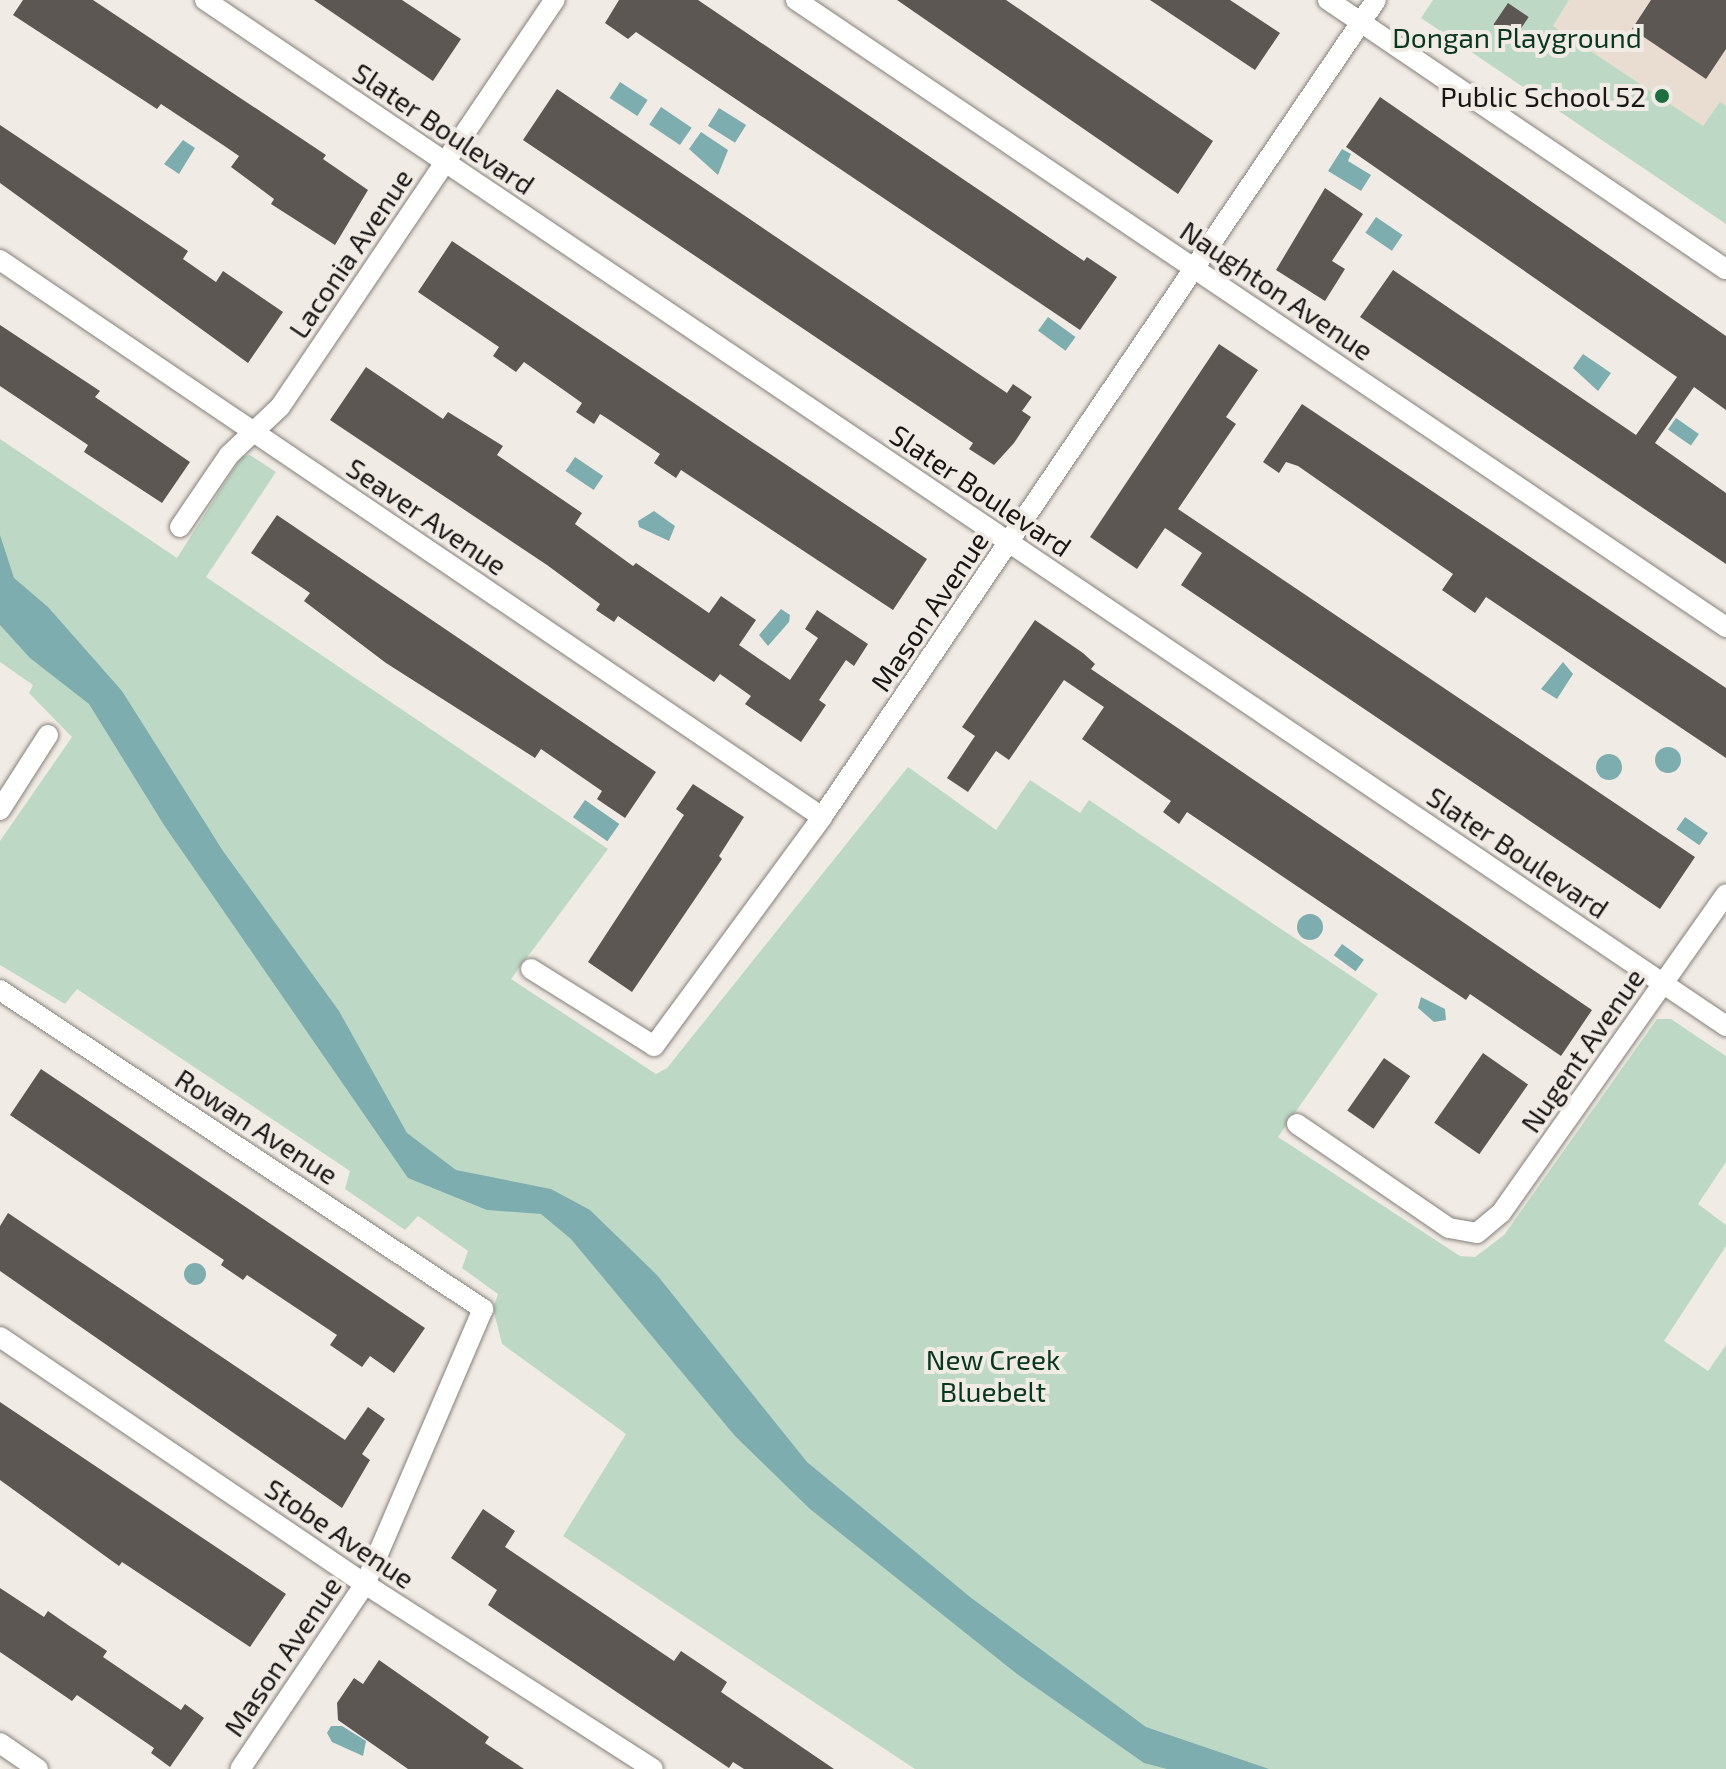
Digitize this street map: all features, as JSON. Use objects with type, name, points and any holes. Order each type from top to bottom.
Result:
[{"type":"street","name":"Slater Boulevard","points":[[205,0],[1726,1026]]},
{"type":"street","name":"Laconia Avenue","points":[[180,527],[229,455],[280,407],[555,0]]},
{"type":"street","name":"Naughton Avenue","points":[[796,0],[1726,627]]},
{"type":"street","points":[[1328,0],[1726,269]]},
{"type":"street","name":"Mason Avenue","points":[[531,969],[654,1046],[822,817],[1376,0]]},
{"type":"street","name":"Seaver Avenue","points":[[0,260],[822,817]]},
{"type":"street","points":[[0,810],[48,735]]},
{"type":"street","name":"Nugent Avenue","points":[[1297,1124],[1449,1228],[1477,1233],[1501,1213],[1726,894]]},
{"type":"street","name":"Rowan Avenue","points":[[0,990],[483,1309]]},
{"type":"street","name":"Mason Avenue","points":[[240,1769],[365,1584],[483,1309]]},
{"type":"street","name":"Stobe Avenue","points":[[0,1337],[365,1584],[653,1769]]},
{"type":"street","points":[[0,1743],[38,1769]]},
{"type":"shaded area","name":"Public School 52","points":[[1569,0],[1726,0],[1726,224],[1553,26]]},
{"type":"green space","name":"Dongan Playground","points":[[1433,0],[1569,0],[1553,26],[1703,126],[1720,102],[1726,106],[1726,224],[1421,18]]},
{"type":"green space","name":"New Creek Bluebelt","points":[[0,439],[177,558],[242,456],[250,455],[276,472],[206,577],[608,849],[511,979],[656,1074],[667,1068],[908,767],[996,830],[1030,780],[1080,813],[1089,800],[1378,994],[1278,1137],[1460,1256],[1475,1257],[1504,1235],[1657,1019],[1671,1019],[1726,1056],[1726,1162],[1698,1204],[1726,1225],[1726,1246],[1664,1341],[1708,1371],[1726,1345],[1726,1769],[915,1769],[563,1536],[626,1434],[502,1344],[493,1308],[498,1294],[462,1268],[468,1251],[418,1216],[405,1230],[345,1189],[350,1171],[77,989],[65,1004],[0,965],[0,841],[72,737],[29,693],[33,685],[0,662]]},
{"type":"water","points":[[620,82],[648,100],[637,116],[610,98]]},
{"type":"water","points":[[661,107],[692,128],[680,145],[649,124]]},
{"type":"water","points":[[719,108],[746,125],[735,143],[708,126]]},
{"type":"water","points":[[701,132],[728,150],[718,175],[689,149]]},
{"type":"water","points":[[183,140],[195,148],[179,174],[164,164]]},
{"type":"water","points":[[1342,149],[1351,154],[1348,161],[1371,175],[1361,191],[1328,171]]},
{"type":"water","points":[[1376,217],[1403,235],[1392,251],[1365,233]]},
{"type":"water","points":[[1048,317],[1076,337],[1066,351],[1038,331]]},
{"type":"water","points":[[1583,354],[1611,373],[1598,391],[1573,368]]},
{"type":"water","points":[[1676,418],[1699,434],[1691,446],[1668,429]]},
{"type":"water","points":[[575,457],[603,476],[594,490],[565,471]]},
{"type":"water","points":[[654,511],[675,526],[669,541],[639,527],[638,521]]},
{"type":"water","points":[[0,535],[14,578],[48,607],[122,691],[223,851],[339,1011],[407,1133],[456,1170],[551,1189],[590,1210],[657,1275],[807,1462],[970,1597],[1146,1727],[1269,1769],[1167,1769],[1144,1763],[1017,1674],[810,1509],[735,1436],[571,1239],[541,1214],[487,1210],[408,1178],[164,825],[89,704],[30,658],[0,625]]},
{"type":"water","points":[[781,609],[790,615],[789,622],[768,646],[759,635]]},
{"type":"water","points":[[1563,662],[1573,674],[1557,699],[1541,689]]},
{"type":"water","points":[[1668,747],[1677,751],[1681,760],[1677,769],[1668,773],[1659,769],[1655,760],[1659,751]]},
{"type":"water","points":[[1609,754],[1618,758],[1622,767],[1618,776],[1609,780],[1600,776],[1596,767],[1600,758]]},
{"type":"water","points":[[585,800],[619,824],[607,841],[573,817]]},
{"type":"water","points":[[1685,817],[1708,833],[1699,845],[1676,829]]},
{"type":"water","points":[[1310,914],[1319,918],[1323,927],[1319,936],[1310,940],[1301,936],[1297,927],[1301,918]]},
{"type":"water","points":[[1342,944],[1364,960],[1356,971],[1334,955]]},
{"type":"water","points":[[1421,997],[1445,1009],[1446,1020],[1434,1022],[1418,1008]]},
{"type":"water","points":[[195,1263],[203,1266],[206,1274],[203,1282],[195,1285],[187,1282],[184,1274],[187,1266]]},
{"type":"water","points":[[331,1726],[342,1726],[366,1741],[363,1756],[332,1742],[327,1733]]},
{"type":"building","points":[[23,0],[93,0],[326,155],[323,159],[368,190],[335,245],[271,204],[274,199],[231,167],[239,156],[161,104],[157,109],[13,15]]},
{"type":"building","points":[[314,0],[402,0],[461,39],[433,81]]},
{"type":"building","points":[[619,0],[698,0],[1084,261],[1087,257],[1117,277],[1080,330],[636,32],[628,39],[605,23]]},
{"type":"building","points":[[897,0],[1006,0],[1213,141],[1178,194]]},
{"type":"building","points":[[1150,0],[1230,0],[1280,33],[1255,70]]},
{"type":"building","points":[[1651,0],[1726,0],[1726,49],[1706,79],[1632,29]]},
{"type":"building","points":[[1508,3],[1529,17],[1514,39],[1493,25]]},
{"type":"building","points":[[557,89],[1007,393],[1013,384],[1032,397],[1022,411],[1031,417],[1014,443],[994,465],[969,449],[973,443],[523,140]]},
{"type":"building","points":[[1380,97],[1726,336],[1726,410],[1694,387],[1655,443],[1726,493],[1726,564],[1360,317],[1393,270],[1636,435],[1677,377],[1346,147]]},
{"type":"building","points":[[0,125],[188,251],[183,259],[216,282],[223,271],[283,312],[248,363],[0,183]]},
{"type":"building","points":[[1325,188],[1363,214],[1332,261],[1345,269],[1325,301],[1276,270]]},
{"type":"building","points":[[452,241],[927,559],[893,610],[681,470],[676,478],[654,463],[660,454],[605,417],[600,414],[594,424],[576,412],[582,403],[524,362],[516,372],[493,356],[499,347],[418,292]]},
{"type":"building","points":[[0,325],[100,391],[95,397],[190,462],[162,503],[84,452],[88,445],[0,386]]},
{"type":"building","points":[[1219,344],[1258,370],[1226,417],[1236,424],[1178,509],[1695,857],[1660,909],[1181,585],[1202,553],[1165,528],[1137,569],[1090,537]]},
{"type":"building","points":[[366,367],[443,419],[448,412],[503,446],[497,455],[582,513],[575,524],[633,566],[636,563],[709,613],[721,596],[756,620],[739,645],[790,680],[818,638],[805,629],[817,610],[868,644],[854,666],[846,660],[819,700],[826,705],[801,742],[745,704],[751,696],[720,674],[714,682],[618,616],[614,622],[596,610],[600,604],[547,565],[330,420]]},
{"type":"building","points":[[1302,404],[1726,688],[1726,758],[1486,597],[1475,613],[1442,590],[1453,574],[1298,466],[1286,462],[1279,473],[1263,462]]},
{"type":"building","points":[[277,515],[656,772],[625,818],[597,799],[602,791],[541,749],[535,758],[386,663],[304,601],[310,593],[251,553]]},
{"type":"building","points":[[1035,620],[1083,653],[1095,664],[1091,669],[1592,1010],[1561,1056],[1470,994],[1466,1000],[1187,812],[1179,824],[1163,812],[1171,801],[1082,739],[1104,707],[1064,680],[1009,760],[996,751],[968,792],[947,778],[975,736],[962,727]]},
{"type":"building","points":[[693,784],[744,817],[719,856],[722,859],[632,992],[588,962],[684,815],[676,809]]},
{"type":"building","points":[[1483,1053],[1528,1085],[1479,1154],[1434,1123]]},
{"type":"building","points":[[1384,1058],[1410,1076],[1374,1129],[1347,1110]]},
{"type":"building","points":[[41,1069],[425,1328],[394,1373],[370,1356],[362,1367],[330,1345],[337,1335],[247,1275],[243,1280],[221,1265],[224,1260],[10,1115]]},
{"type":"building","points":[[8,1213],[345,1440],[368,1407],[385,1419],[362,1454],[370,1460],[342,1508],[0,1271],[0,1226]]},
{"type":"building","points":[[0,1402],[286,1594],[250,1647],[122,1562],[119,1566],[0,1480]]},
{"type":"building","points":[[483,1509],[515,1531],[505,1547],[674,1661],[681,1651],[727,1682],[721,1692],[834,1769],[744,1769],[733,1762],[729,1768],[488,1605],[497,1590],[451,1558]]},
{"type":"building","points":[[0,1588],[44,1617],[48,1611],[107,1651],[103,1657],[181,1710],[185,1704],[204,1718],[170,1767],[151,1753],[154,1748],[77,1695],[72,1701],[0,1652]]},
{"type":"building","points":[[379,1660],[489,1737],[485,1743],[524,1769],[408,1769],[338,1720],[337,1703],[354,1678],[363,1684]]},
{"type":"place","name":"Public School 52","points":[[1662,96]]}]
